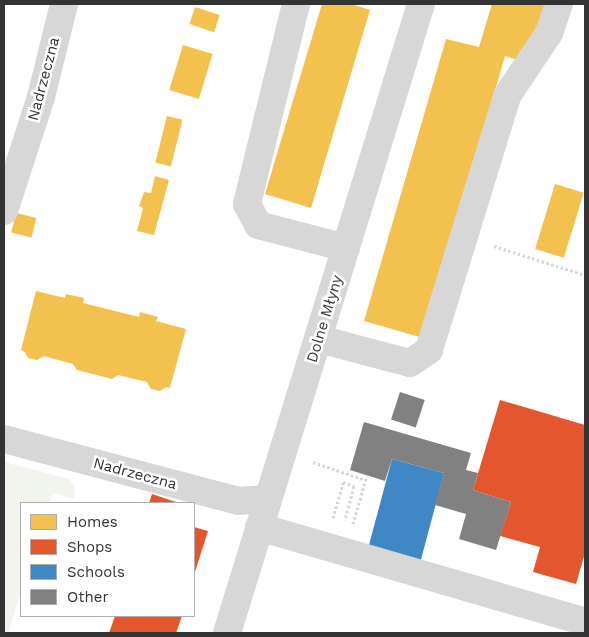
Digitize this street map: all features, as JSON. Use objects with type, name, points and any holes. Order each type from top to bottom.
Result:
[{"type":"street","name":"Nadrzeczna","points":[[4,211],[40,97],[64,4]]},
{"type":"street","points":[[296,4],[247,204],[258,225],[346,248]]},
{"type":"street","name":"Dolne Młyny","points":[[227,633],[421,4]]},
{"type":"street","points":[[319,339],[410,363],[429,350],[507,96],[550,33],[559,4]]},
{"type":"street","name":"Nadrzeczna","points":[[4,439],[238,501],[267,499]]},
{"type":"street","points":[[259,527],[334,538],[585,622]]},
{"type":"path","points":[[464,236],[585,275]]},
{"type":"path","points":[[313,462],[366,477],[351,530]]},
{"type":"path","points":[[343,482],[354,486],[334,538],[343,482]]},
{"type":"shaded area","points":[[4,462],[69,479],[75,487],[74,499],[53,493],[49,502],[20,502],[20,595],[8,633],[4,633]]},
{"type":"building: Homes","points":[[322,4],[351,4],[370,10],[311,208],[265,194]]},
{"type":"building: Homes","points":[[492,4],[546,4],[528,63],[505,56],[423,338],[364,321],[446,39],[479,47]]},
{"type":"building: Homes","points":[[195,7],[220,15],[214,32],[189,24]]},
{"type":"building: Homes","points":[[183,45],[213,54],[199,99],[169,90]]},
{"type":"building: Homes","points":[[167,116],[183,120],[171,166],[155,163]]},
{"type":"building: Homes","points":[[155,176],[169,180],[154,235],[137,231],[143,208],[139,206],[144,192],[151,193]]},
{"type":"building: Homes","points":[[555,184],[584,193],[564,258],[535,249]]},
{"type":"building: Homes","points":[[16,213],[36,218],[32,237],[11,232]]},
{"type":"building: Homes","points":[[36,291],[65,298],[66,294],[84,298],[83,303],[139,317],[140,312],[158,317],[156,321],[186,329],[170,388],[166,387],[160,391],[151,389],[147,382],[118,375],[112,379],[77,370],[73,364],[44,356],[37,360],[28,358],[25,352],[21,350]]},
{"type":"building: Shops","points":[[500,400],[585,425],[585,553],[576,584],[533,572],[540,547],[500,536],[511,502],[473,490]]},
{"type":"building: Shops","points":[[152,494],[176,502],[149,502]]},
{"type":"building: Shops","points":[[195,527],[208,531],[195,572]]},
{"type":"building: Shops","points":[[115,617],[182,617],[176,633],[109,633]]},
{"type":"building: Schools","points":[[392,459],[444,473],[421,560],[369,546]]},
{"type":"building: Other","points":[[400,392],[425,400],[416,428],[391,420]]},
{"type":"building: Other","points":[[364,422],[471,453],[466,470],[478,473],[473,490],[511,502],[496,550],[459,539],[466,514],[435,505],[444,473],[392,459],[385,481],[350,470]]}]
